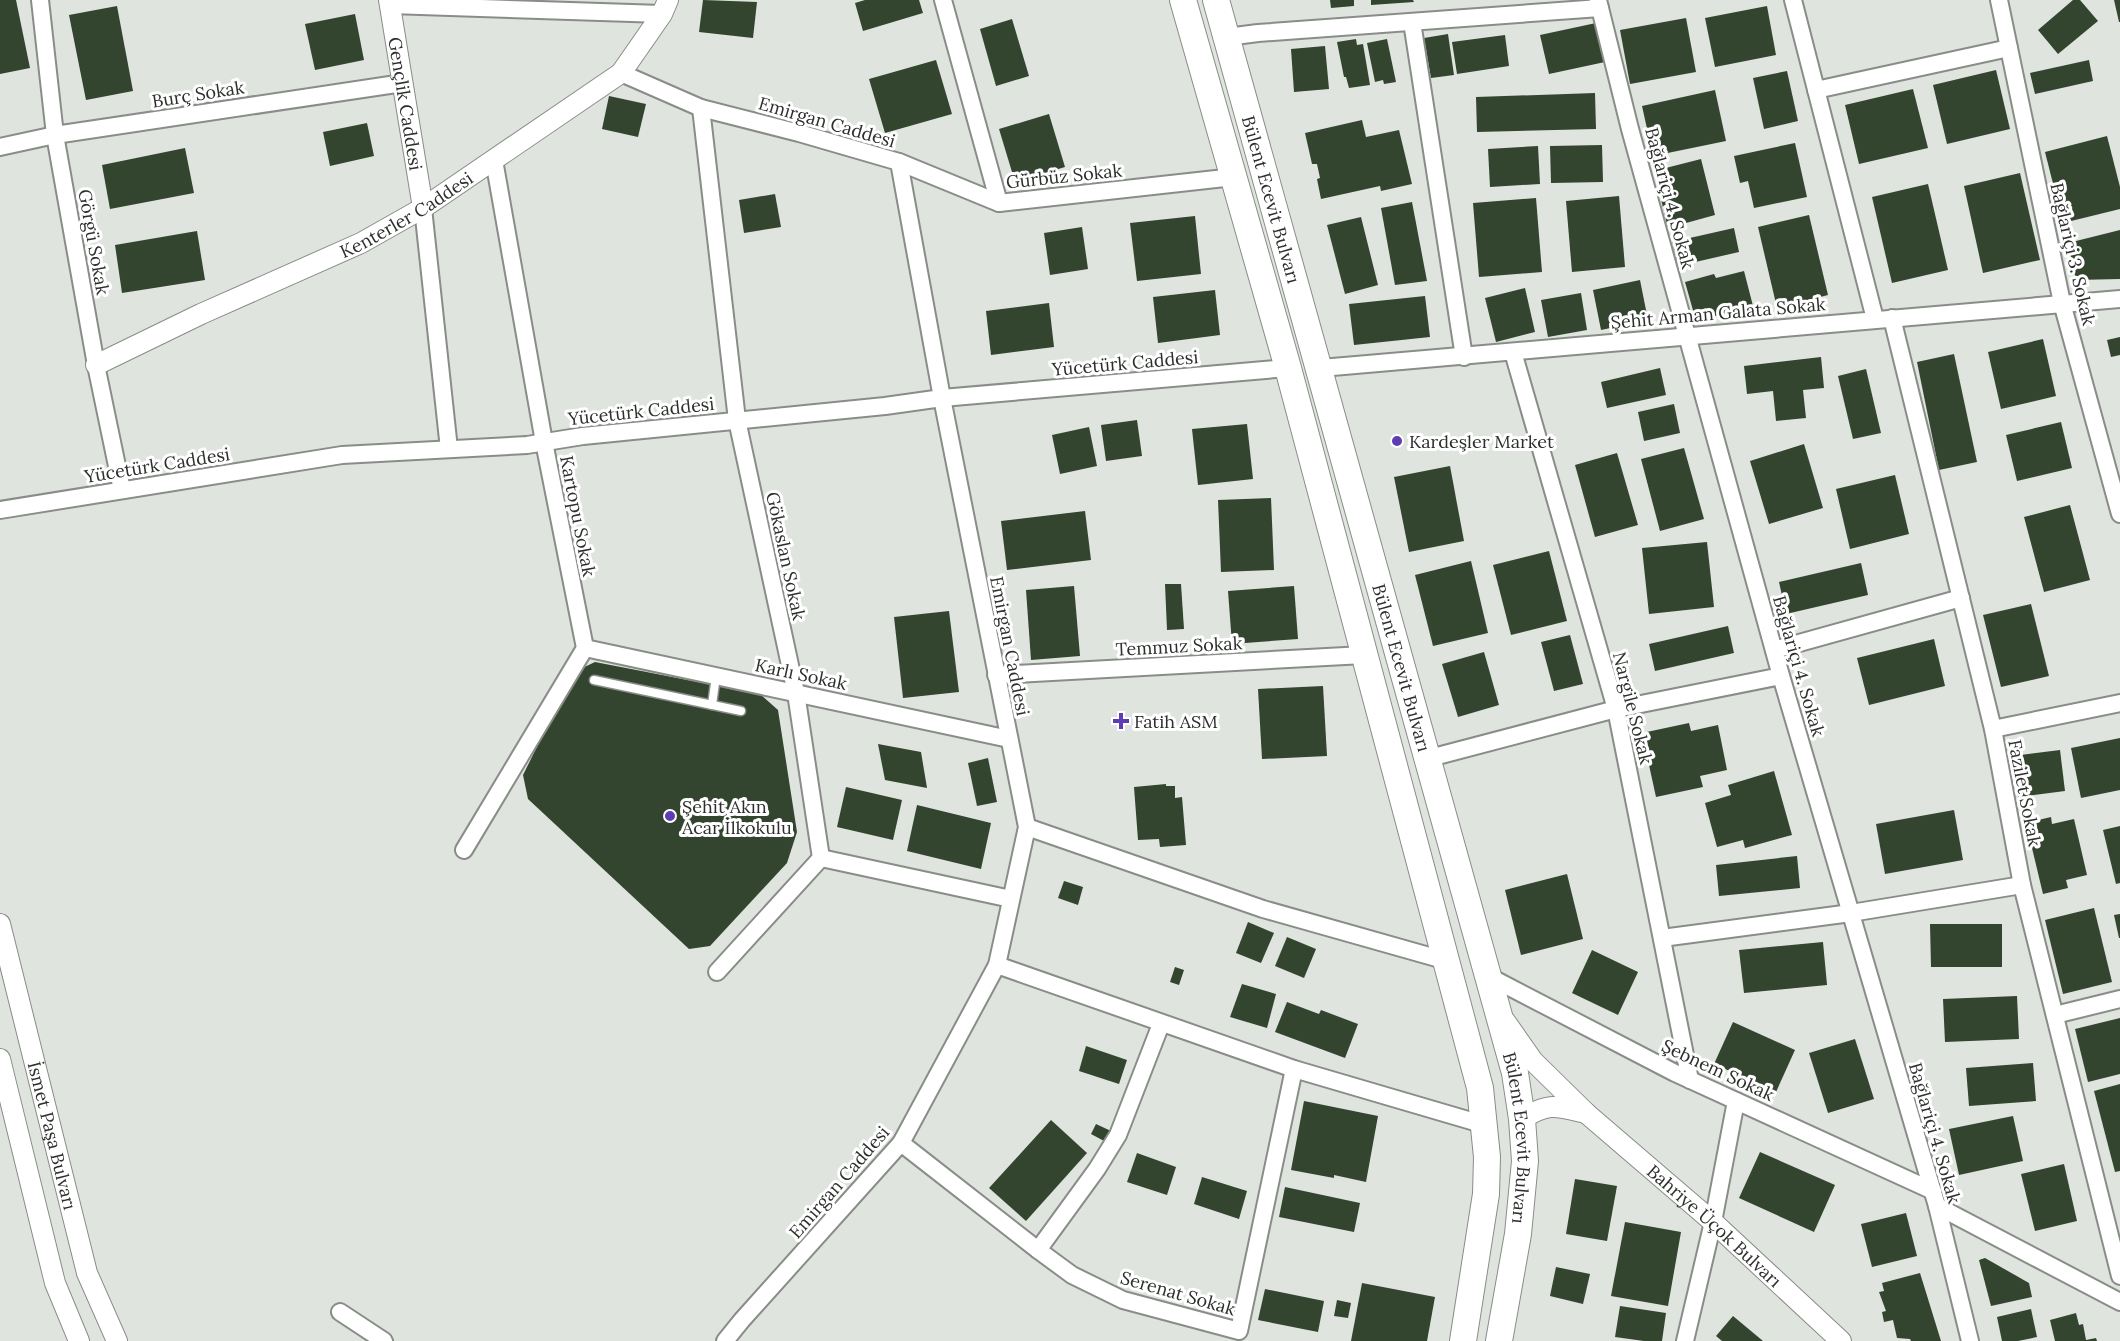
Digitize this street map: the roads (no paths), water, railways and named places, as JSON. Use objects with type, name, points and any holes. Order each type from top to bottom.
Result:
[{"type":"main road","name":"Bülent Ecevit Bulvarı","points":[[1183,0],[1288,368],[1480,1088],[1487,1157],[1486,1194],[1462,1341]]},
{"type":"main road","name":"Bülent Ecevit Bulvarı","points":[[1216,0],[1321,369],[1426,759],[1501,1015],[1515,1073],[1525,1161],[1518,1234],[1499,1341]]},
{"type":"street","name":"Görgü Sokak","points":[[40,0],[55,135],[96,365],[122,490]]},
{"type":"street","name":"Gürbüz Sokak","points":[[943,0],[999,203],[1234,177]]},
{"type":"street","name":"Fazilet Sokak","points":[[1793,0],[1816,90],[1884,318],[1961,598],[1993,729],[2022,885],[2120,1276]]},
{"type":"street","name":"Bağlariçi 3. Sokak","points":[[1999,0],[2062,303],[2120,514]]},
{"type":"street","points":[[390,3],[665,7]]},
{"type":"street","name":"Gençlik Caddesi","points":[[390,3],[423,208]]},
{"type":"street","points":[[1227,37],[1599,4]]},
{"type":"street","name":"Bağlariçi 4. Sokak","points":[[1599,4],[1630,129],[1781,676],[1935,1198],[1970,1341]]},
{"type":"street","name":"Kenterler Caddesi","points":[[96,365],[201,314],[361,243],[423,208],[621,73],[665,7]]},
{"type":"street","points":[[1412,22],[1464,357]]},
{"type":"street","points":[[1816,90],[2009,48]]},
{"type":"street","name":"Emirgan Caddesi","points":[[621,73],[701,108],[899,162],[942,398],[1027,827],[998,965],[901,1143],[725,1341]]},
{"type":"street","name":"Burç Sokak","points":[[0,147],[55,135],[403,83]]},
{"type":"street","name":"Gökaslan Sokak","points":[[701,108],[737,420],[796,693],[821,858]]},
{"type":"street","name":"Kartopu Sokak","points":[[494,160],[544,442],[585,648]]},
{"type":"street","points":[[899,162],[999,203]]},
{"type":"street","points":[[423,208],[449,449]]},
{"type":"street","name":"Şehit Arman Galata Sokak","points":[[1321,369],[1687,335],[2120,299]]},
{"type":"street","name":"Nargile Sokak","points":[[1513,352],[1616,709],[1690,1080]]},
{"type":"street","name":"Yücetürk Caddesi","points":[[0,510],[342,455],[544,442],[942,398],[1288,368]]},
{"type":"street","points":[[1774,650],[1961,598]]},
{"type":"street","points":[[464,850],[585,648]]},
{"type":"street","name":"Karlı Sokak","points":[[585,648],[1009,739]]},
{"type":"street","name":"Temmuz Sokak","points":[[996,675],[1364,655]]},
{"type":"street","points":[[1426,759],[1616,709],[1781,676]]},
{"type":"street","points":[[1993,729],[2120,703]]},
{"type":"street","points":[[1027,827],[1263,909],[1447,961]]},
{"type":"street","points":[[717,972],[821,858],[1011,899]]},
{"type":"street","points":[[1662,938],[1851,913],[2022,885]]},
{"type":"street","name":"İsmet Paşa Bulvarı","points":[[0,924],[87,1273],[117,1341]]},
{"type":"street","points":[[998,965],[1294,1069],[1485,1125]]},
{"type":"street","name":"Şebnem Sokak","points":[[1490,977],[1690,1080],[1935,1198],[2120,1302]]},
{"type":"street","points":[[2055,1015],[2120,999]]},
{"type":"street","name":"Bahriye Üçok Bulvarı","points":[[1501,1015],[1533,1061],[1586,1113],[1713,1222],[1841,1341]]},
{"type":"street","points":[[901,1143],[1038,1250],[1097,1169],[1118,1135],[1161,1024]]},
{"type":"street","name":"İsmet Paşa Bulvarı","points":[[0,1059],[55,1283],[79,1341]]},
{"type":"street","name":"Serenat Sokak","points":[[1038,1250],[1072,1275],[1123,1300],[1239,1331],[1294,1069]]},
{"type":"street","points":[[1685,1341],[1713,1222],[1736,1101]]},
{"type":"street","name":"Bahriye Üçok Bulvarı","points":[[1522,1119],[1538,1109],[1555,1106],[1586,1113]]},
{"type":"street","points":[[340,1312],[384,1341]]},
{"type":"lane","points":[[712,705],[716,676]]},
{"type":"lane","points":[[594,680],[741,711]]},
{"type":"place","name":"Kardeşler Market","points":[[1397,441]]},
{"type":"place","name":"Fatih ASM","points":[[1121,721]]},
{"type":"place","name":"Şehit Akın Acar İlkokulu","points":[[670,816]]}]
